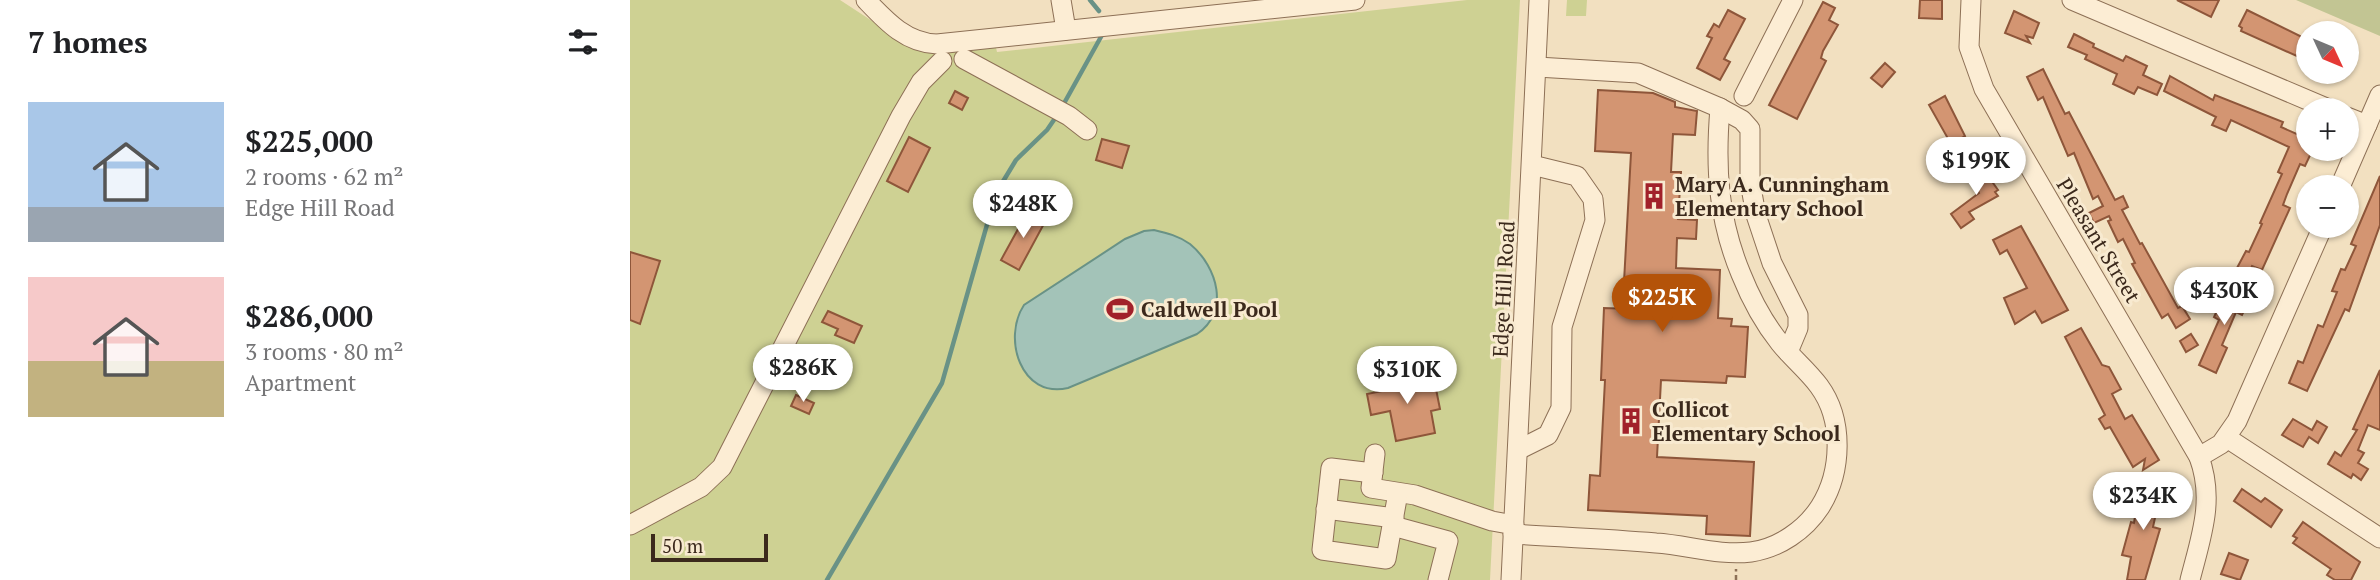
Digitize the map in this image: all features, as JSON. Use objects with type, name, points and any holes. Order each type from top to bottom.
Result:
[{"type":"street","points":[[866,0],[900,32],[939,52],[965,50],[1066,30],[1354,0]]},
{"type":"street","points":[[1061,0],[1066,30]]},
{"type":"street","name":"Edge Hill Road","points":[[1511,580],[1539,0]]},
{"type":"street","points":[[1744,96],[1793,0]]},
{"type":"street","name":"Pleasant Street","points":[[1971,0],[1969,47],[1984,89],[2199,457],[2205,476],[2208,504],[2190,580]]},
{"type":"street","points":[[2072,0],[2304,98]]},
{"type":"street","points":[[965,50],[1087,130]]},
{"type":"street","points":[[630,525],[701,487],[722,467],[901,116],[939,52]]},
{"type":"street","points":[[1537,67],[1638,73],[1720,108],[1742,120],[1750,129],[1750,182],[1759,227],[1776,274],[1798,315],[1798,328],[1788,352]]},
{"type":"street","points":[[2345,175],[2380,95]]},
{"type":"street","points":[[1398,493],[1386,559],[1322,550],[1331,468],[1374,464],[1371,488],[1422,497],[1513,529],[1737,553],[1759,551],[1791,536],[1809,520],[1824,501],[1835,469],[1837,445],[1834,415],[1826,396],[1788,352],[1751,296],[1726,230],[1716,171],[1720,108]]},
{"type":"street","points":[[2359,122],[2367,125]]},
{"type":"street","points":[[1518,450],[1542,441],[1557,423],[1562,389],[1562,327],[1595,220],[1593,199],[1577,176],[1532,165]]},
{"type":"street","points":[[2199,457],[2227,438],[2242,411],[2318,238]]},
{"type":"street","points":[[2227,438],[2378,531]]},
{"type":"street","points":[[1326,509],[1394,522],[1448,541],[1438,580]]},
{"type":"green space","points":[[630,0],[840,0],[912,47],[995,43],[997,52],[1467,0],[1520,0],[1490,580],[630,580]]},
{"type":"green space","points":[[1567,0],[1587,0],[1586,16],[1566,16]]},
{"type":"green space","points":[[2296,0],[2380,0],[2380,36],[2359,27],[2359,21],[2345,21]]},
{"type":"water","name":"Caldwell Pool","points":[[1154,230],[1186,241],[1208,265],[1216,289],[1217,302],[1207,325],[1197,334],[1068,388],[1052,389],[1038,384],[1020,363],[1016,349],[1015,333],[1024,305],[1125,239]]},
{"type":"building","points":[[1920,0],[1942,0],[1942,19],[1919,18]]},
{"type":"building","points":[[2177,0],[2219,0],[2211,17]]},
{"type":"building","points":[[1823,2],[1835,8],[1829,20],[1838,25],[1823,51],[1821,58],[1826,61],[1797,119],[1769,105]]},
{"type":"building","points":[[1728,10],[1745,19],[1724,59],[1730,62],[1720,80],[1697,68],[1712,38],[1707,36],[1714,24],[1719,27]]},
{"type":"building","points":[[2247,10],[2296,34],[2296,56],[2241,31],[2239,26]]},
{"type":"building","points":[[2014,11],[2039,23],[2033,38],[2026,36],[2030,43],[2005,33]]},
{"type":"building","points":[[2074,34],[2094,44],[2093,47],[2123,61],[2126,56],[2147,66],[2143,75],[2162,84],[2157,95],[2138,87],[2134,94],[2113,84],[2117,74],[2085,59],[2087,55],[2068,47]]},
{"type":"building","points":[[1885,63],[1895,72],[1882,87],[1871,78]]},
{"type":"building","points":[[2043,69],[2065,114],[2069,112],[2115,200],[2123,196],[2128,207],[2122,210],[2140,244],[2142,243],[2178,308],[2182,306],[2190,319],[2176,328],[2168,314],[2162,318],[2132,264],[2135,263],[2123,239],[2118,242],[2108,221],[2111,220],[2109,216],[2094,223],[2089,213],[2103,206],[2098,196],[2093,199],[2074,153],[2068,156],[2043,97],[2038,100],[2027,77]]},
{"type":"building","points":[[2170,76],[2213,100],[2215,95],[2283,122],[2281,127],[2296,134],[2296,161],[2307,161],[2305,166],[2300,164],[2287,194],[2283,205],[2290,208],[2262,270],[2252,266],[2249,273],[2237,268],[2246,251],[2249,252],[2262,224],[2260,223],[2282,174],[2278,172],[2289,147],[2231,120],[2226,131],[2212,125],[2216,117],[2164,91]]},
{"type":"building","name":"Collicot Elementary School","points":[[1598,90],[1653,93],[1675,102],[1675,107],[1697,111],[1695,135],[1673,134],[1671,172],[1681,172],[1678,219],[1697,220],[1696,239],[1677,238],[1676,268],[1720,270],[1718,318],[1732,319],[1731,326],[1748,327],[1745,377],[1727,376],[1726,383],[1661,380],[1657,457],[1754,462],[1750,536],[1706,534],[1707,516],[1588,510],[1590,475],[1600,476],[1605,380],[1601,380],[1604,308],[1633,309],[1635,282],[1624,282],[1631,153],[1595,151]]},
{"type":"building","points":[[955,91],[968,98],[962,110],[949,103]]},
{"type":"building","points":[[1945,96],[1965,136],[1951,144],[1929,105]]},
{"type":"building","points":[[909,137],[930,148],[908,192],[887,181]]},
{"type":"building","points":[[1102,139],[1129,146],[1122,168],[1096,160]]},
{"type":"building","points":[[1981,166],[1998,190],[1995,192],[1998,196],[1969,212],[1974,219],[1961,228],[1951,214],[1979,193],[1969,173]]},
{"type":"building","points":[[2380,176],[2380,225],[2349,311],[2345,309],[2307,391],[2289,383],[2298,361],[2303,363],[2318,325],[2323,327],[2337,292],[2332,291],[2341,269],[2345,270],[2356,246],[2351,244],[2354,238],[2359,238],[2359,225]]},
{"type":"building","points":[[1028,211],[1046,220],[1019,270],[1001,260]]},
{"type":"building","points":[[2021,226],[2068,310],[2042,323],[2035,311],[2015,324],[2004,298],[2027,288],[2007,250],[2000,254],[1993,240]]},
{"type":"building","points":[[630,252],[660,261],[640,324],[630,320]]},
{"type":"building","points":[[2235,284],[2253,292],[2242,315],[2236,312],[2222,345],[2227,348],[2216,373],[2199,365],[2219,320],[2214,317],[2223,298],[2228,301]]},
{"type":"building","points":[[828,311],[862,326],[854,343],[835,335],[838,329],[822,322]]},
{"type":"building","points":[[2081,328],[2102,365],[2109,367],[2121,389],[2112,394],[2125,419],[2132,415],[2159,460],[2143,470],[2145,459],[2133,467],[2110,427],[2105,429],[2099,419],[2105,415],[2065,337]]},
{"type":"building","points":[[2191,334],[2198,345],[2186,352],[2180,341]]},
{"type":"building","points":[[2380,370],[2380,430],[2368,425],[2358,450],[2364,453],[2358,463],[2368,469],[2361,480],[2353,474],[2351,478],[2328,464],[2335,452],[2341,456],[2357,430],[2353,429]]},
{"type":"building","points":[[1423,373],[1426,386],[1435,384],[1440,409],[1431,411],[1435,433],[1396,441],[1390,411],[1371,415],[1367,394],[1387,390],[1385,381]]},
{"type":"building","points":[[796,395],[814,403],[809,414],[791,406]]},
{"type":"building","points":[[2293,419],[2312,430],[2317,421],[2327,427],[2318,443],[2309,437],[2303,447],[2282,435]]},
{"type":"building","points":[[2140,484],[2161,488],[2165,492],[2162,505],[2158,504],[2153,527],[2160,529],[2145,580],[2127,580],[2131,557],[2122,555],[2131,522],[2134,523]]},
{"type":"building","points":[[2242,489],[2261,502],[2265,498],[2282,510],[2271,527],[2234,501]]},
{"type":"building","points":[[2303,522],[2360,562],[2351,580],[2335,580],[2327,575],[2331,569],[2293,543],[2297,538],[2293,536]]},
{"type":"building","points":[[2229,553],[2248,560],[2240,580],[2221,574]]},
{"type":"waterway","points":[[1090,0],[1099,11]]},
{"type":"waterway","points":[[1062,107],[1102,35]]},
{"type":"waterway","points":[[827,580],[942,383],[996,193],[1016,160],[1047,130],[1058,114]]},
{"type":"place","name":"Mary A. Cunningham Elementary School","points":[[1654,196]]},
{"type":"place","name":"Caldwell Pool","points":[[1120,309]]},
{"type":"place","name":"Collicot Elementary School","points":[[1631,421]]}]
